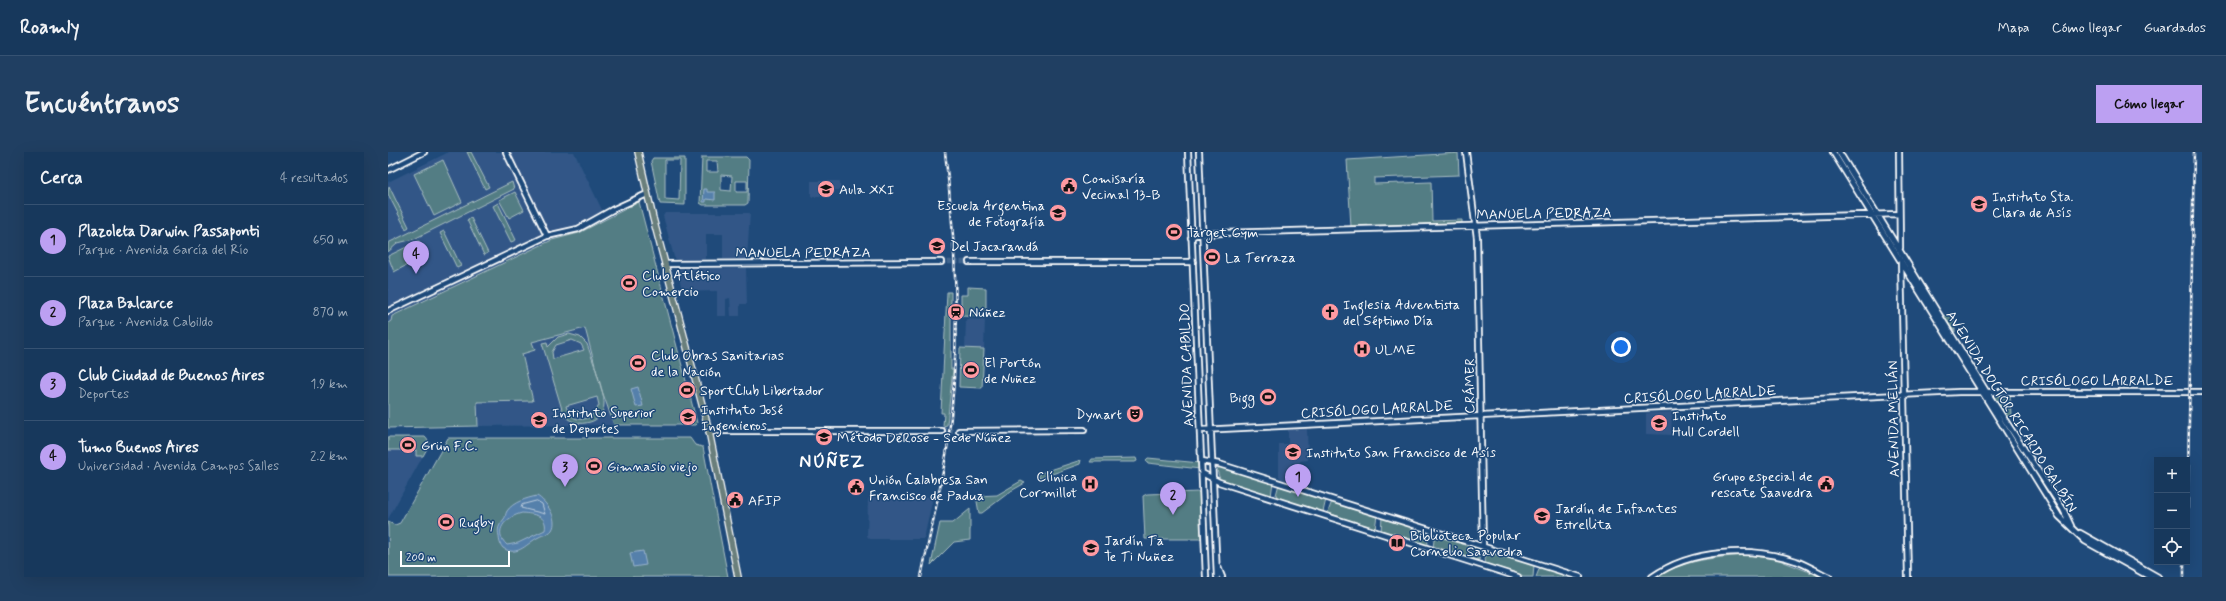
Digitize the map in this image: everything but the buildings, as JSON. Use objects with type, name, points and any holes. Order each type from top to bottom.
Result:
[{"type":"main road","points":[[638,152],[647,194],[709,432],[738,577]]},
{"type":"street","points":[[388,170],[422,152]]},
{"type":"street","points":[[506,152],[547,236]]},
{"type":"street","name":"AVENIDA CABILDO","points":[[1188,152],[1206,577]]},
{"type":"street","name":"AVENIDA CABILDO","points":[[1199,152],[1212,429],[1217,577]]},
{"type":"street","name":"CRÁMER","points":[[1466,152],[1476,226],[1483,547]]},
{"type":"street","name":"AVENIDA DOCTOR RICARDO BALBÍN","points":[[1833,152],[2059,516],[2071,527]]},
{"type":"street","name":"AVENIDA DOCTOR RICARDO BALBÍN","points":[[1839,152],[1879,215],[1983,392]]},
{"type":"street","name":"AVENIDA MELIÁN","points":[[1899,152],[1900,259],[1908,577]]},
{"type":"street","points":[[388,311],[547,236],[578,229],[612,210],[647,194]]},
{"type":"street","name":"MANUELA PEDRAZA","points":[[1192,238],[1195,235],[1203,234],[1900,214]]},
{"type":"street","name":"MANUELA PEDRAZA","points":[[665,264],[941,262]]},
{"type":"street","points":[[969,262],[1193,262]]},
{"type":"street","name":"CRISÓLOGO LARRALDE","points":[[1200,430],[1480,415],[1983,392],[2202,392]]},
{"type":"street","points":[[959,431],[1084,430]]},
{"type":"street","points":[[709,432],[942,431]]},
{"type":"street","points":[[1202,461],[1213,462],[1580,577]]},
{"type":"street","points":[[1202,473],[1214,479],[1518,577]]},
{"type":"street","points":[[2071,527],[2085,541],[2150,577]]},
{"type":"street","points":[[2071,527],[2158,577]]},
{"type":"street","points":[[1652,577],[1667,566],[1685,560],[1707,556],[1758,553],[1796,561],[1829,577]]},
{"type":"street","points":[[1217,564],[1222,577]]},
{"type":"shaded area","points":[[449,152],[574,152],[606,218],[579,233],[552,240],[388,323],[388,182]]},
{"type":"shaded area","name":"Aula XXI","points":[[811,181],[840,181],[840,190],[830,190],[829,196],[811,197]]},
{"type":"shaded area","points":[[665,213],[750,213],[747,259],[723,259],[723,234],[706,234],[706,259],[677,260],[674,257],[663,216]]},
{"type":"shaded area","points":[[746,268],[747,304],[740,304],[740,316],[731,316],[730,298],[726,299],[726,316],[717,316],[717,291],[683,292],[677,271],[679,269]]},
{"type":"shaded area","points":[[966,319],[985,320],[984,349],[965,348]]},
{"type":"shaded area","points":[[585,328],[601,388],[614,425],[478,426],[477,402],[533,401],[522,354],[532,342]]},
{"type":"shaded area","name":"Instituto Hull Cordell","points":[[1672,412],[1671,435],[1646,434],[1646,413]]},
{"type":"shaded area","name":"Instituto San Francisco de Asís","points":[[1307,429],[1308,460],[1300,461],[1301,485],[1296,484],[1295,463],[1292,463],[1291,482],[1281,479],[1279,476],[1279,444],[1288,444],[1288,430]]},
{"type":"shaded area","points":[[403,447],[406,450],[416,450],[416,456],[423,456],[388,519],[388,450],[403,450]]},
{"type":"shaded area","points":[[871,497],[933,497],[924,539],[870,539],[867,536],[868,499]]},
{"type":"green space","points":[[467,152],[471,152],[489,187],[485,189]]},
{"type":"green space","points":[[1458,153],[1459,175],[1374,178],[1374,184],[1431,182],[1432,221],[1462,220],[1462,223],[1351,227],[1347,160]]},
{"type":"green space","points":[[702,157],[746,157],[749,160],[748,203],[745,205],[703,205],[700,203]],"holes":[[[706,161],[717,161],[718,172],[706,172]],[[721,175],[732,176],[731,191],[721,190]],[[736,181],[747,181],[747,192],[736,192]]]},
{"type":"green space","points":[[653,158],[685,158],[685,205],[660,204],[651,161]],"holes":[[[665,160],[680,160],[679,200],[665,199]]]},
{"type":"green space","points":[[443,160],[462,202],[434,216],[414,174]]},
{"type":"green space","points":[[512,182],[514,189],[414,239],[398,243],[388,252],[388,243]]},
{"type":"green space","points":[[389,186],[409,227],[406,229],[388,194]]},
{"type":"green space","points":[[515,192],[524,210],[509,218],[499,200]]},
{"type":"green space","points":[[639,202],[697,423],[695,425],[614,425],[601,388],[585,328],[532,342],[535,350],[522,354],[533,401],[477,402],[478,426],[388,428],[388,323],[391,321],[392,316],[552,240],[579,233]]},
{"type":"green space","points":[[498,203],[516,240],[511,242],[493,206]]},
{"type":"green space","points":[[471,218],[488,253],[484,255],[467,220]]},
{"type":"green space","points":[[444,231],[461,266],[457,268],[440,233]]},
{"type":"green space","points":[[419,241],[426,255],[394,272],[388,256]]},
{"type":"green space","points":[[968,287],[986,288],[986,317],[961,316],[961,295],[968,295]]},
{"type":"green space","points":[[947,292],[951,292],[951,369],[953,369],[947,425],[943,426],[944,413],[941,413]]},
{"type":"green space","points":[[1947,314],[1954,315],[1955,332],[1944,318]]},
{"type":"green space","points":[[569,334],[580,337],[587,344],[604,399],[602,413],[593,421],[576,423],[564,416],[542,343],[547,342],[548,347],[558,337]],"holes":[[[572,340],[581,344],[584,350],[553,359],[552,352],[556,345]],[[597,397],[599,405],[596,411],[587,418],[577,419],[573,417],[566,406]]]},
{"type":"green space","name":"El Portón de Nuñez","points":[[960,348],[984,349],[982,388],[959,387]]},
{"type":"green space","points":[[1996,394],[2010,394],[2011,416],[2007,416],[1994,398]]},
{"type":"green space","name":"Grün F.C.","points":[[388,437],[425,437],[430,443],[423,456],[416,456],[416,450],[405,450],[405,447],[403,450],[388,450]]},
{"type":"green space","points":[[448,438],[690,438],[695,445],[703,447],[728,577],[389,577],[388,522],[395,525],[400,523]]},
{"type":"green space","points":[[1136,458],[1137,461],[1135,462],[1090,462],[1092,459]]},
{"type":"green space","points":[[1148,458],[1200,463],[1200,469],[1148,463],[1146,460]]},
{"type":"green space","points":[[1081,460],[1080,464],[1041,478],[1038,477],[1041,473]]},
{"type":"green space","points":[[1220,466],[1273,482],[1271,496],[1220,480],[1217,470]]},
{"type":"green space","points":[[1021,481],[1025,483],[1011,491],[982,513],[979,513],[976,496],[997,495]]},
{"type":"green space","points":[[1279,484],[1326,499],[1323,512],[1278,498],[1276,495]]},
{"type":"green space","points":[[1199,492],[1202,494],[1202,537],[1200,539],[1145,539],[1143,496],[1147,494]]},
{"type":"green space","points":[[1332,501],[1377,515],[1375,529],[1331,514],[1328,512]]},
{"type":"green space","points":[[970,509],[970,540],[954,542],[931,565],[940,523],[953,523]]},
{"type":"green space","points":[[1382,517],[1427,531],[1428,546],[1381,531]]},
{"type":"green space","points":[[1435,532],[1478,547],[1480,550],[1479,560],[1433,548]]},
{"type":"green space","points":[[1489,551],[1534,565],[1533,577],[1523,577],[1487,565],[1485,558]]},
{"type":"green space","points":[[1748,555],[1779,560],[1822,577],[1656,577],[1667,571],[1700,560]]},
{"type":"green space","points":[[1540,567],[1572,577],[1536,577]]},
{"type":"water","points":[[704,189],[707,189],[707,192],[715,192],[715,200],[706,199],[706,202],[703,202]]},
{"type":"water","points":[[638,387],[643,406],[636,407],[631,389]]},
{"type":"water","points":[[537,496],[541,498],[548,506],[553,516],[554,526],[552,530],[518,550],[508,551],[501,545],[498,534],[498,529],[505,518],[507,511],[516,503]],"holes":[[[522,513],[535,515],[542,518],[544,521],[545,530],[518,543],[507,545],[501,535],[503,525],[506,521]]]},
{"type":"water","points":[[643,551],[646,565],[633,567],[630,553]]},
{"type":"tunnel","points":[[941,262],[969,262]]},
{"type":"tunnel","points":[[942,431],[959,431]]},
{"type":"railway","points":[[921,577],[947,449],[954,375],[956,338],[955,263],[945,152]]},
{"type":"railway","points":[[2188,493],[2194,152]]},
{"type":"railway","points":[[2184,565],[2184,577]]},
{"type":"place","name":"Comisaría Vecinal 13-B","points":[[1069,186]]},
{"type":"place","name":"Aula XXI","points":[[826,189]]},
{"type":"place","name":"Instituto Sta. Clara de Asís","points":[[1979,204]]},
{"type":"place","name":"Escuela Argentina de Fotografía","points":[[1058,213]]},
{"type":"place","name":"Target Gym","points":[[1174,232]]},
{"type":"place","name":"Del Jacarandá","points":[[937,246]]},
{"type":"place","name":"La Terraza","points":[[1212,257]]},
{"type":"place","name":"Tumo Buenos Aires","points":[[416,274]]},
{"type":"place","name":"Club Atlético Comercio","points":[[629,283]]},
{"type":"place","name":"Núñez","points":[[956,312]]},
{"type":"place","name":"Inglesia Adventista del Séptimo Día","points":[[1330,312]]},
{"type":"place","name":"ULME","points":[[1362,349]]},
{"type":"place","name":"Club Obras Sanitarias de la Nación","points":[[638,363]]},
{"type":"place","name":"El Portón de Nuñez","points":[[971,370]]},
{"type":"place","name":"SportClub Libertador","points":[[687,390]]},
{"type":"place","name":"Bigg","points":[[1268,397]]},
{"type":"place","name":"Dynart","points":[[1135,414]]},
{"type":"place","name":"Instituto José Ingenieros","points":[[688,417]]},
{"type":"place","name":"Instituto Superior de Deportes","points":[[539,420]]},
{"type":"place","name":"Instituto Hull Cordell","points":[[1659,423]]},
{"type":"place","name":"Método DeRose - Sede Núñez","points":[[824,437]]},
{"type":"place","name":"Grün F.C.","points":[[408,445]]},
{"type":"place","name":"Instituto San Francisco de Asís","points":[[1293,452]]},
{"type":"place","name":"Gimnasio viejo","points":[[594,466]]},
{"type":"place","name":"Clínica Cormillot","points":[[1090,484]]},
{"type":"place","name":"Grupo especial de rescate Saavedra","points":[[1826,484]]},
{"type":"place","name":"Club Ciudad de Buenos Aires","points":[[565,487]]},
{"type":"place","name":"Unión Calabresa San Francisco de Padua","points":[[856,487]]},
{"type":"place","name":"Plazoleta Darwin Passaponti","points":[[1298,497]]},
{"type":"place","name":"AFIP","points":[[735,500]]},
{"type":"place","name":"Plaza Balcarce","points":[[1173,515]]},
{"type":"place","name":"Jardín de Infantes Estrellita","points":[[1542,516]]},
{"type":"place","name":"Rugby","points":[[446,522]]},
{"type":"place","name":"Biblioteca Popular Cornelio Saavedra","points":[[1397,543]]},
{"type":"place","name":"Jardín Ta Te Ti Nuñez","points":[[1091,548]]},
{"type":"district","name":"NÚÑEZ","points":[[832,461]]}]
